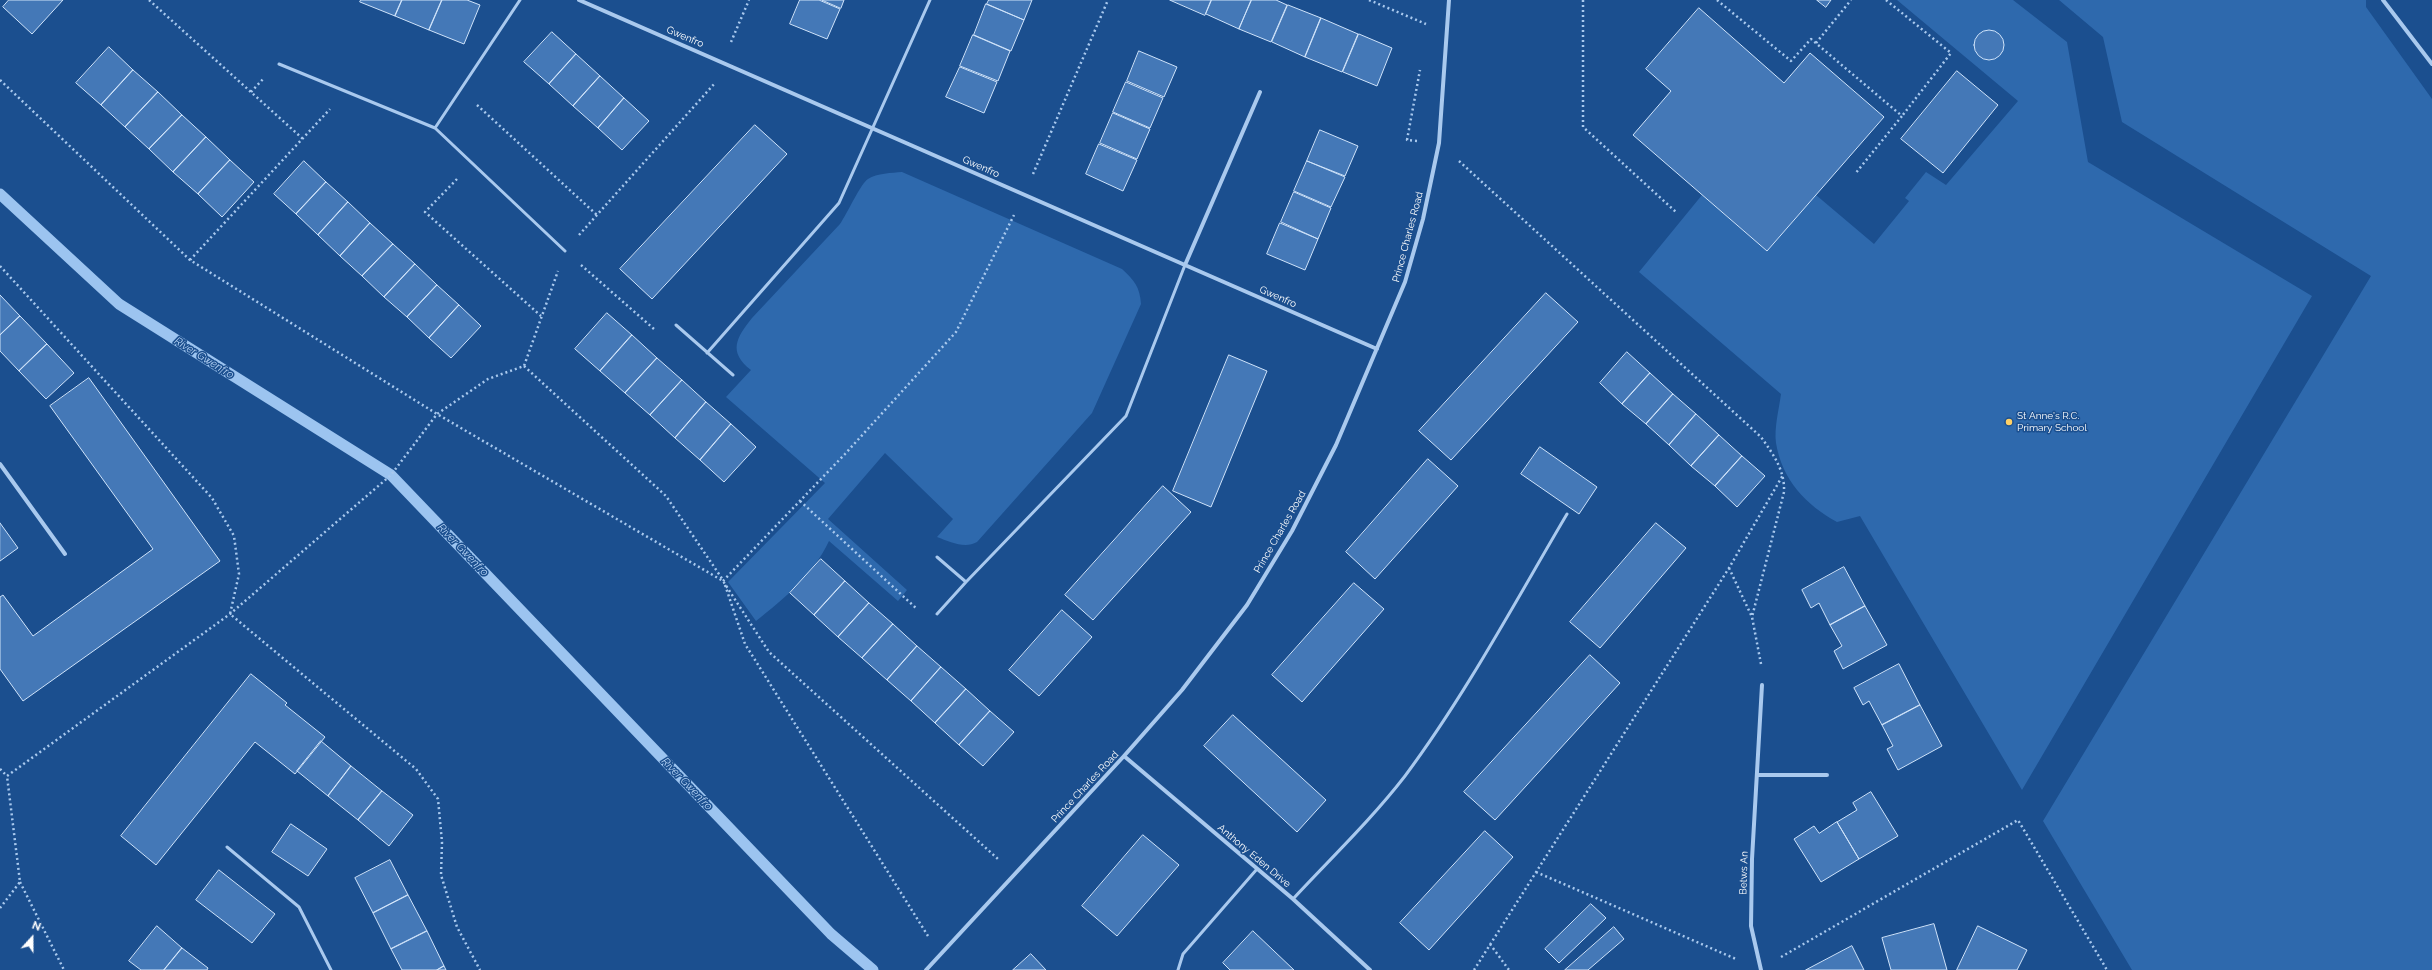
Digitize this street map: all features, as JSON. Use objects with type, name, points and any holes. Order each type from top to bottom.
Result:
[{"type":"street","name":"Gwenfro","points":[[579,0],[1377,349]]},
{"type":"street","name":"Prince Charles Road","points":[[926,970],[1124,756],[1182,690],[1247,605],[1292,531],[1336,446],[1405,282],[1424,219],[1438,143],[1449,0]]},
{"type":"street","points":[[2383,0],[2432,64]]},
{"type":"street","points":[[1185,265],[1260,92]]},
{"type":"street","points":[[0,464],[64,554]]},
{"type":"street","name":"Betws An","points":[[1761,970],[1751,926],[1752,859],[1762,685]]},
{"type":"street","name":"Anthony Eden Drive","points":[[1124,756],[1293,899],[1370,970]]},
{"type":"street","points":[[1757,775],[1827,776]]},
{"type":"lane","points":[[435,128],[520,0]]},
{"type":"lane","points":[[707,353],[839,203],[930,0]]},
{"type":"lane","points":[[279,64],[435,128],[565,251]]},
{"type":"lane","points":[[937,614],[1126,416],[1185,265]]},
{"type":"lane","points":[[676,325],[733,375]]},
{"type":"lane","points":[[1293,899],[1404,777],[1454,705],[1567,514]]},
{"type":"lane","points":[[937,556],[966,582]]},
{"type":"lane","points":[[227,847],[299,907],[332,970]]},
{"type":"lane","points":[[1178,970],[1183,954],[1257,869]]},
{"type":"path","points":[[148,0],[303,138]]},
{"type":"path","points":[[524,366],[565,251],[719,78],[723,62],[749,0]]},
{"type":"path","points":[[723,581],[800,501],[956,332],[1024,195],[1108,0]]},
{"type":"path","points":[[1369,0],[1446,33]]},
{"type":"path","points":[[1583,0],[1583,128],[1676,212]]},
{"type":"path","points":[[1717,0],[1791,61],[1811,39],[1902,116]]},
{"type":"path","points":[[1816,43],[1851,0]]},
{"type":"path","points":[[1855,174],[1951,53],[1886,0]]},
{"type":"path","points":[[0,80],[190,260],[437,414],[723,581],[745,644],[940,955]]},
{"type":"path","points":[[460,90],[597,215]]},
{"type":"path","points":[[190,260],[346,92]]},
{"type":"path","points":[[1438,143],[1761,437],[1776,458],[1783,475],[1784,492],[1752,617]]},
{"type":"path","points":[[472,163],[425,212],[541,316]]},
{"type":"path","points":[[565,251],[664,338],[676,325]]},
{"type":"path","points":[[0,266],[212,498],[234,536],[239,574],[230,614]]},
{"type":"path","points":[[7,776],[230,614],[391,475],[437,414],[488,379],[524,366]]},
{"type":"path","points":[[524,366],[666,496],[769,652],[1014,874]]},
{"type":"path","points":[[1474,970],[1729,568],[1783,475]]},
{"type":"path","points":[[800,501],[931,622],[937,614]]},
{"type":"path","points":[[1729,568],[1752,617],[1761,659],[1762,685]]},
{"type":"path","points":[[230,614],[416,770],[438,799],[442,842],[441,875],[457,927],[480,970]]},
{"type":"path","points":[[0,769],[7,776],[20,882],[64,970]]},
{"type":"path","points":[[1536,872],[1761,970],[2018,820],[2107,970]]},
{"type":"path","points":[[0,908],[20,882]]},
{"type":"path","points":[[1490,944],[1509,970]]},
{"type":"shaded area","name":"St Anne's R.C. Primary School","points":[[1897,0],[2013,0],[2067,42],[2088,162],[2312,296],[2022,790],[1860,516],[1837,522],[1815,508],[1797,490],[1790,480],[1779,456],[1776,443],[1776,425],[1781,394],[1639,272],[1702,195],[1767,251],[1816,195],[1874,244],[1909,201],[1905,198],[1926,172],[1946,185],[2018,101]]},
{"type":"shaded area","points":[[2059,0],[2366,0],[2366,7],[2432,99],[2432,970],[2132,970],[2043,821],[2371,276],[2122,122],[2103,37]]},
{"type":"shaded area","points":[[902,172],[1122,269],[1136,284],[1141,304],[1092,413],[977,542],[962,545],[937,537],[953,519],[885,453],[828,519],[907,590],[898,601],[829,541],[815,565],[807,575],[788,595],[756,621],[728,582],[825,483],[726,397],[751,370],[739,357],[737,345],[739,338],[752,318],[840,224],[865,182],[872,177]]},
{"type":"building","points":[[9,0],[63,0],[32,34],[3,7]]},
{"type":"building","points":[[361,0],[402,0],[395,16],[360,2]]},
{"type":"building","points":[[402,0],[442,0],[429,30],[395,16]]},
{"type":"building","points":[[442,0],[467,0],[480,5],[464,44],[429,30]]},
{"type":"building","points":[[800,0],[819,0],[840,9],[827,39],[790,24]]},
{"type":"building","points":[[822,0],[844,0],[841,8]]},
{"type":"building","points":[[989,0],[1032,0],[1024,20],[987,4]]},
{"type":"building","points":[[1170,0],[1211,0],[1205,15]]},
{"type":"building","points":[[1212,0],[1251,0],[1239,29],[1206,14]]},
{"type":"building","points":[[1252,0],[1276,0],[1287,5],[1271,42],[1239,29]]},
{"type":"building","points":[[1817,0],[1831,0],[1826,7]]},
{"type":"building","points":[[986,4],[1024,20],[1011,51],[974,35]]},
{"type":"building","points":[[1288,5],[1321,18],[1305,57],[1272,42]]},
{"type":"building","points":[[1699,8],[1784,83],[1810,53],[1884,117],[1767,251],[1633,135],[1671,91],[1646,69]]},
{"type":"building","points":[[1321,18],[1358,34],[1342,72],[1305,57]]},
{"type":"building","points":[[1989,30],[2000,34],[2004,45],[2000,56],[1989,60],[1978,56],[1974,45],[1978,34]]},
{"type":"building","points":[[552,32],[576,54],[549,84],[524,62]]},
{"type":"building","points":[[1359,34],[1392,48],[1377,86],[1343,72]]},
{"type":"building","points":[[973,35],[1010,51],[998,81],[960,66]]},
{"type":"building","points":[[109,47],[133,70],[101,105],[76,83]]},
{"type":"building","points":[[1139,51],[1177,67],[1164,97],[1127,81]]},
{"type":"building","points":[[576,54],[600,76],[573,106],[549,84]]},
{"type":"building","points":[[960,67],[997,82],[984,113],[946,97]]},
{"type":"building","points":[[133,70],[158,92],[125,127],[101,105]]},
{"type":"building","points":[[1957,71],[1998,105],[1943,173],[1901,139]]},
{"type":"building","points":[[600,76],[624,98],[598,128],[573,106]]},
{"type":"building","points":[[1126,82],[1163,98],[1150,128],[1113,112]]},
{"type":"building","points":[[158,92],[182,115],[149,149],[125,127]]},
{"type":"building","points":[[624,98],[649,121],[622,150],[598,128]]},
{"type":"building","points":[[1113,113],[1150,129],[1137,159],[1100,143]]},
{"type":"building","points":[[182,115],[206,137],[173,172],[149,149]]},
{"type":"building","points":[[755,125],[787,154],[652,299],[620,269]]},
{"type":"building","points":[[1320,130],[1358,146],[1345,176],[1307,161]]},
{"type":"building","points":[[206,137],[230,160],[198,194],[173,172]]},
{"type":"building","points":[[1099,144],[1137,160],[1123,191],[1086,174]]},
{"type":"building","points":[[230,160],[254,182],[222,217],[198,194]]},
{"type":"building","points":[[304,161],[326,182],[296,214],[274,194]]},
{"type":"building","points":[[1307,161],[1345,177],[1331,207],[1294,191]]},
{"type":"building","points":[[326,182],[348,202],[318,235],[296,214]]},
{"type":"building","points":[[1294,192],[1331,208],[1318,239],[1281,222]]},
{"type":"building","points":[[348,202],[370,223],[340,256],[318,235]]},
{"type":"building","points":[[370,223],[393,244],[362,276],[340,256]]},
{"type":"building","points":[[1280,223],[1318,239],[1305,270],[1267,254]]},
{"type":"building","points":[[393,244],[415,264],[384,297],[362,276]]},
{"type":"building","points":[[415,264],[437,285],[407,317],[384,297]]},
{"type":"building","points":[[437,285],[459,305],[429,338],[407,317]]},
{"type":"building","points":[[1546,293],[1578,322],[1451,460],[1419,431]]},
{"type":"building","points":[[0,295],[20,316],[0,335]]},
{"type":"building","points":[[459,305],[481,326],[451,358],[429,338]]},
{"type":"building","points":[[607,313],[632,335],[600,371],[575,349]]},
{"type":"building","points":[[20,316],[47,344],[19,371],[0,351],[0,335]]},
{"type":"building","points":[[632,335],[657,358],[625,393],[600,371]]},
{"type":"building","points":[[47,344],[74,373],[46,399],[19,371]]},
{"type":"building","points":[[1627,352],[1650,373],[1622,404],[1600,383]]},
{"type":"building","points":[[1229,355],[1267,371],[1211,507],[1173,491]]},
{"type":"building","points":[[657,358],[682,380],[650,415],[625,393]]},
{"type":"building","points":[[1650,373],[1673,394],[1646,424],[1622,404]]},
{"type":"building","points":[[89,378],[220,561],[23,701],[0,669],[0,597],[3,595],[33,636],[153,549],[50,406]]},
{"type":"building","points":[[682,380],[706,402],[675,438],[650,415]]},
{"type":"building","points":[[1673,394],[1696,414],[1669,445],[1646,424]]},
{"type":"building","points":[[706,402],[731,424],[700,460],[675,438]]},
{"type":"building","points":[[1696,414],[1719,435],[1691,466],[1669,445]]},
{"type":"building","points":[[731,424],[756,447],[724,482],[700,460]]},
{"type":"building","points":[[1719,435],[1742,456],[1715,486],[1691,466]]},
{"type":"building","points":[[1540,447],[1597,487],[1579,514],[1521,474]]},
{"type":"building","points":[[1742,456],[1765,476],[1737,507],[1715,486]]},
{"type":"building","points":[[1428,459],[1458,486],[1375,579],[1346,552]]},
{"type":"building","points":[[1163,486],[1191,512],[1093,620],[1065,595]]},
{"type":"building","points":[[0,523],[18,548],[0,561]]},
{"type":"building","points":[[1656,523],[1686,548],[1600,648],[1570,622]]},
{"type":"building","points":[[821,559],[845,581],[814,615],[790,593]]},
{"type":"building","points":[[1844,567],[1865,606],[1830,625],[1819,603],[1811,608],[1802,590]]},
{"type":"building","points":[[845,581],[869,603],[838,637],[814,615]]},
{"type":"building","points":[[1354,583],[1384,609],[1302,702],[1272,675]]},
{"type":"building","points":[[869,603],[893,624],[862,658],[838,637]]},
{"type":"building","points":[[1865,606],[1887,645],[1843,669],[1834,651],[1842,646],[1830,625]]},
{"type":"building","points":[[1062,610],[1092,637],[1039,696],[1009,670]]},
{"type":"building","points":[[893,624],[917,646],[887,680],[862,658]]},
{"type":"building","points":[[917,646],[941,667],[911,701],[887,680]]},
{"type":"building","points":[[1590,655],[1620,683],[1495,820],[1464,792]]},
{"type":"building","points":[[1899,664],[1920,705],[1882,725],[1869,701],[1863,705],[1854,688]]},
{"type":"building","points":[[941,667],[966,689],[935,723],[911,701]]},
{"type":"building","points":[[251,674],[287,703],[285,705],[325,737],[295,774],[255,742],[156,865],[121,836]]},
{"type":"building","points":[[966,689],[990,711],[959,745],[935,723]]},
{"type":"building","points":[[1920,705],[1942,746],[1898,770],[1887,749],[1893,746],[1882,725]]},
{"type":"building","points":[[990,711],[1014,732],[983,766],[959,745]]},
{"type":"building","points":[[1233,715],[1326,800],[1297,832],[1204,746]]},
{"type":"building","points":[[321,741],[351,766],[328,796],[297,771]]},
{"type":"building","points":[[351,766],[382,791],[358,820],[328,796]]},
{"type":"building","points":[[382,791],[413,815],[389,846],[358,820]]},
{"type":"building","points":[[1871,792],[1898,836],[1859,859],[1837,822],[1857,810],[1853,803]]},
{"type":"building","points":[[1837,822],[1859,859],[1821,882],[1794,839],[1814,826],[1819,833]]},
{"type":"building","points":[[291,824],[327,849],[308,876],[272,852]]},
{"type":"building","points":[[1485,831],[1513,857],[1429,950],[1400,923]]},
{"type":"building","points":[[1143,835],[1179,865],[1117,936],[1082,906]]},
{"type":"building","points":[[390,860],[408,895],[373,913],[355,878]]},
{"type":"building","points":[[219,870],[275,914],[252,943],[196,900]]},
{"type":"building","points":[[408,895],[427,931],[391,949],[373,913]]},
{"type":"building","points":[[1591,904],[1606,918],[1559,963],[1545,949]]},
{"type":"building","points":[[1934,924],[1947,970],[1891,970],[1882,938]]},
{"type":"building","points":[[157,926],[182,948],[164,970],[141,970],[129,961]]},
{"type":"building","points":[[1978,926],[2027,950],[2017,970],[1957,970]]},
{"type":"building","points":[[1614,927],[1624,939],[1588,970],[1565,970]]},
{"type":"building","points":[[427,931],[444,966],[437,970],[402,970],[391,949]]},
{"type":"building","points":[[1253,931],[1294,970],[1230,970],[1223,963]]},
{"type":"building","points":[[1852,946],[1864,970],[1806,970]]},
{"type":"building","points":[[182,948],[208,968],[207,970],[164,970]]},
{"type":"building","points":[[1031,954],[1046,970],[1013,970]]},
{"type":"building","points":[[444,966],[446,970],[437,970]]},
{"type":"waterway","name":"River Gwenfro","points":[[0,194],[119,304],[391,475],[831,934],[873,970]]},
{"type":"place","name":"St Anne's R.C. Primary School","points":[[2009,422]]}]
